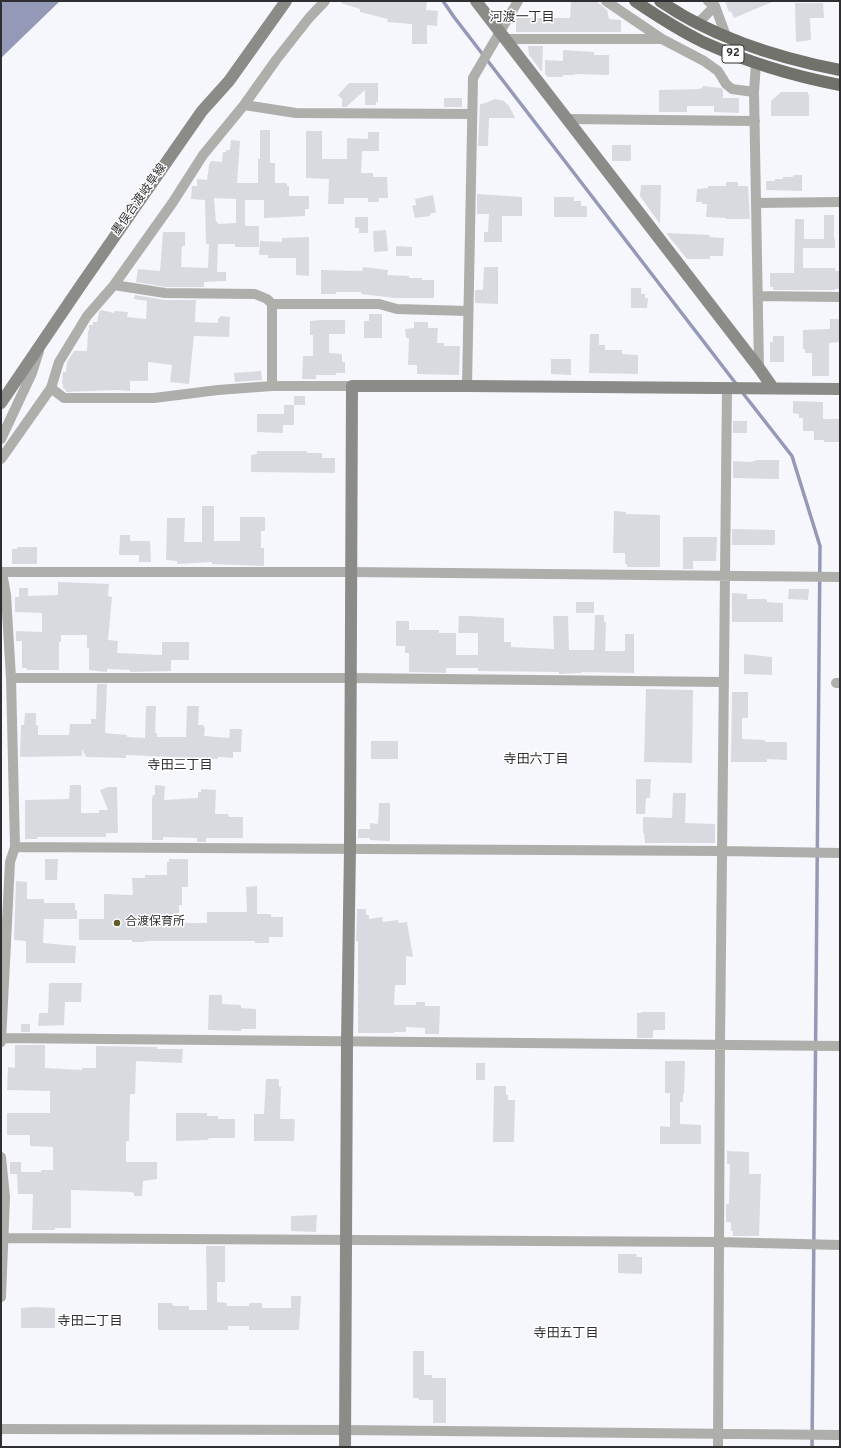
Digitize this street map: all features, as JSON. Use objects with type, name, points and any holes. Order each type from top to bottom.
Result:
[{"type":"main road","name":"92","points":[[635,1],[665,21],[704,42],[756,63],[809,79],[840,85]]},
{"type":"main road","name":"92","points":[[660,1],[698,23],[750,47],[812,65],[840,70]]},
{"type":"street","name":"墨俣合渡岐阜線","points":[[1,403],[202,111],[229,81],[286,1]]},
{"type":"street","points":[[1,459],[51,388],[59,362],[87,316],[114,285],[203,155],[244,105],[276,60],[309,18],[325,1]]},
{"type":"street","points":[[476,1],[773,388]]},
{"type":"street","points":[[467,386],[472,78],[492,46],[502,36],[518,1]]},
{"type":"street","points":[[606,1],[662,40],[704,61],[718,71],[726,84],[732,89],[754,92]]},
{"type":"street","points":[[698,23],[712,3]]},
{"type":"street","points":[[712,3],[726,36]]},
{"type":"street","points":[[502,36],[662,40]]},
{"type":"street","points":[[756,63],[754,92],[759,368]]},
{"type":"street","points":[[244,105],[296,113],[471,114]]},
{"type":"street","points":[[568,119],[755,121]]},
{"type":"street","points":[[756,203],[840,202]]},
{"type":"street","points":[[114,285],[165,293],[255,294],[267,299],[272,304],[379,304],[397,308],[468,311]]},
{"type":"street","points":[[758,296],[840,296]]},
{"type":"street","points":[[272,304],[272,386]]},
{"type":"street","points":[[1,439],[32,373],[42,342]]},
{"type":"street","points":[[51,388],[64,398],[154,398],[218,390],[272,386],[840,389]]},
{"type":"street","points":[[344,1447],[350,849],[352,386]]},
{"type":"street","points":[[718,1447],[721,851],[728,388]]},
{"type":"street","points":[[1,1042],[6,862],[15,847],[11,678],[5,660],[6,596],[1,572],[351,572],[837,577]]},
{"type":"street","points":[[11,678],[350,678],[724,682]]},
{"type":"street","points":[[15,847],[835,853]]},
{"type":"street","points":[[1,1038],[840,1046]]},
{"type":"street","points":[[1,1157],[5,1197],[2,1238],[1,1297]]},
{"type":"street","points":[[2,1238],[719,1242],[840,1245]]},
{"type":"street","points":[[1,1429],[345,1430],[840,1435]]},
{"type":"water","points":[[4,1],[60,1],[1,58],[1,4]]},
{"type":"building","points":[[341,1],[427,1],[426,10],[438,11],[437,26],[427,25],[427,44],[412,44],[412,24],[387,22],[388,19],[360,12],[360,9],[341,3]]},
{"type":"building","points":[[571,1],[596,1],[607,10],[609,19],[621,20],[621,32],[516,32],[516,18],[570,18]]},
{"type":"building","points":[[725,1],[772,2],[734,18],[731,11],[729,12]]},
{"type":"building","points":[[795,3],[823,3],[824,18],[810,18],[811,40],[796,42]]},
{"type":"building","points":[[528,46],[543,46],[542,72],[529,55]]},
{"type":"building","points":[[563,50],[594,52],[594,55],[609,55],[609,75],[575,74],[563,75],[563,77],[547,77],[547,75],[545,75],[545,60],[563,61]]},
{"type":"building","points":[[349,83],[378,83],[378,102],[376,102],[376,105],[365,105],[365,90],[346,107],[342,107],[342,99],[338,95]]},
{"type":"building","points":[[703,86],[721,88],[723,90],[723,98],[739,98],[739,113],[714,112],[714,106],[687,106],[687,112],[659,112],[659,90],[699,89]]},
{"type":"building","points":[[781,92],[808,92],[809,116],[771,116],[771,101]]},
{"type":"building","points":[[444,98],[462,98],[462,107],[444,107]]},
{"type":"building","points":[[495,99],[504,101],[509,106],[515,118],[489,118],[488,146],[478,146],[480,104]]},
{"type":"building","points":[[260,130],[270,130],[270,163],[275,163],[275,183],[287,183],[287,186],[289,186],[289,196],[309,196],[309,209],[305,209],[305,216],[264,218],[264,200],[245,200],[245,226],[259,226],[259,247],[235,247],[235,244],[218,244],[217,272],[226,272],[226,281],[204,282],[204,287],[166,287],[136,282],[138,269],[160,271],[163,232],[185,232],[185,246],[182,246],[181,267],[208,268],[209,244],[206,244],[205,200],[191,199],[192,186],[197,186],[197,179],[207,180],[211,161],[222,162],[223,152],[230,150],[231,140],[240,141],[237,183],[258,183],[258,159],[260,159]],"holes":[[[214,198],[236,199],[236,223],[218,224],[218,222],[216,222]]]},
{"type":"building","points":[[306,131],[322,131],[322,159],[347,159],[347,138],[368,139],[368,132],[379,132],[379,151],[362,151],[361,173],[373,173],[373,177],[387,177],[388,198],[379,198],[379,202],[368,202],[368,198],[344,198],[344,204],[328,204],[329,179],[306,178]]},
{"type":"building","points":[[612,145],[631,145],[631,161],[612,161]]},
{"type":"building","points":[[793,175],[802,175],[802,191],[766,190],[766,181],[775,181],[775,179],[783,179],[783,177],[793,177]]},
{"type":"building","points":[[726,182],[738,182],[738,186],[748,186],[750,219],[706,217],[707,204],[696,202],[697,189],[708,188],[708,186],[726,186]]},
{"type":"building","points":[[641,185],[661,185],[660,224],[640,196]]},
{"type":"building","points":[[477,194],[522,197],[522,216],[502,216],[502,242],[484,242],[484,232],[488,232],[489,214],[477,214]]},
{"type":"building","points":[[433,195],[436,212],[430,214],[430,216],[415,218],[412,206],[416,205],[415,199]]},
{"type":"building","points":[[554,197],[574,197],[574,201],[581,201],[581,206],[587,206],[587,217],[554,217]]},
{"type":"building","points":[[824,215],[834,215],[835,248],[803,248],[803,268],[835,268],[835,271],[840,271],[840,289],[773,290],[773,287],[770,287],[770,273],[794,273],[795,219],[804,219],[804,239],[824,239]]},
{"type":"building","points":[[355,217],[368,217],[368,233],[359,233],[359,228],[355,228]]},
{"type":"building","points":[[386,230],[388,251],[374,252],[373,231]]},
{"type":"building","points":[[666,233],[710,235],[709,237],[724,238],[723,256],[710,256],[710,259],[687,259]]},
{"type":"building","points":[[309,237],[309,276],[296,275],[296,258],[268,258],[268,255],[259,255],[260,241],[282,242],[282,238]]},
{"type":"building","points":[[396,246],[412,247],[412,256],[396,256]]},
{"type":"building","points":[[363,267],[388,270],[387,275],[409,276],[409,278],[434,280],[434,298],[395,298],[361,294],[361,292],[336,292],[336,294],[321,294],[321,270],[362,271]]},
{"type":"building","points":[[484,267],[498,267],[498,304],[475,303],[475,290],[483,290]]},
{"type":"building","points":[[631,288],[641,288],[641,294],[645,294],[645,298],[648,298],[647,308],[631,308]]},
{"type":"building","points":[[135,295],[165,300],[196,300],[195,322],[218,323],[218,318],[220,318],[220,316],[230,317],[229,337],[194,336],[189,384],[170,382],[172,365],[148,362],[148,381],[130,381],[130,391],[114,390],[66,392],[62,384],[63,372],[66,372],[67,362],[74,351],[87,351],[89,325],[93,325],[93,322],[97,322],[99,312],[101,310],[114,313],[114,311],[128,312],[127,317],[146,319],[147,301],[134,299]]},
{"type":"building","points":[[369,314],[382,314],[382,338],[364,338],[364,321],[369,321]]},
{"type":"building","points":[[830,319],[840,319],[840,342],[829,343],[829,376],[812,376],[812,353],[805,353],[805,349],[803,349],[803,330],[830,329]]},
{"type":"building","points":[[345,320],[345,334],[329,334],[329,353],[342,354],[342,362],[345,362],[345,373],[336,373],[336,375],[316,375],[316,379],[302,379],[303,356],[313,356],[313,335],[310,335],[310,321]]},
{"type":"building","points":[[414,322],[428,322],[428,328],[438,328],[437,343],[444,343],[444,346],[460,346],[459,375],[417,374],[417,365],[408,365],[409,338],[406,338],[405,329],[414,328]]},
{"type":"building","points":[[590,334],[599,334],[599,345],[605,345],[605,350],[622,350],[622,354],[638,355],[638,374],[589,373]]},
{"type":"building","points":[[773,336],[784,336],[784,362],[770,362],[770,342],[773,342]]},
{"type":"building","points":[[551,359],[571,359],[571,375],[551,374]]},
{"type":"building","points":[[261,371],[262,380],[235,382],[234,373]]},
{"type":"building","points":[[294,396],[305,396],[305,405],[294,405]]},
{"type":"building","points":[[793,401],[823,402],[823,419],[839,419],[840,442],[824,442],[824,440],[814,440],[814,431],[803,431],[803,418],[799,418],[799,414],[793,413]]},
{"type":"building","points":[[284,405],[294,405],[294,425],[283,425],[283,433],[257,432],[257,414],[284,414]]},
{"type":"building","points":[[733,421],[747,421],[747,433],[733,433]]},
{"type":"building","points":[[257,451],[307,451],[307,453],[322,453],[322,458],[335,458],[335,473],[251,472],[251,455],[257,454]]},
{"type":"building","points":[[757,460],[779,460],[779,479],[733,478],[733,461],[751,462]]},
{"type":"building","points":[[202,506],[214,506],[214,541],[240,541],[240,517],[265,517],[265,531],[261,531],[261,548],[264,548],[264,566],[212,564],[212,562],[177,564],[177,561],[166,560],[167,518],[185,518],[184,542],[202,542]]},
{"type":"building","points":[[614,511],[626,512],[626,514],[660,515],[660,567],[627,567],[627,564],[625,564],[625,553],[613,553]]},
{"type":"building","points":[[732,529],[775,530],[775,545],[732,545]]},
{"type":"building","points":[[120,535],[130,535],[130,541],[150,541],[151,562],[139,562],[139,555],[119,555]]},
{"type":"building","points":[[683,537],[717,537],[716,561],[693,561],[693,569],[683,569]]},
{"type":"building","points":[[17,547],[37,547],[37,564],[12,564],[12,549],[17,549]]},
{"type":"building","points":[[58,582],[109,584],[108,596],[112,597],[108,640],[118,641],[117,653],[162,655],[162,642],[189,642],[189,660],[171,660],[171,671],[130,672],[130,670],[107,669],[107,672],[89,670],[89,648],[87,648],[87,635],[61,635],[61,642],[59,642],[59,670],[27,670],[27,668],[22,668],[22,641],[16,641],[16,631],[42,632],[42,613],[15,612],[15,597],[19,597],[19,588],[28,588],[28,596],[58,595]]},
{"type":"building","points":[[789,589],[809,589],[808,600],[788,599]]},
{"type":"building","points":[[732,593],[747,594],[747,599],[767,599],[767,602],[783,603],[783,622],[732,622]]},
{"type":"building","points":[[576,602],[594,602],[594,613],[576,613]]},
{"type":"building","points":[[595,615],[604,615],[604,622],[606,622],[605,651],[625,651],[625,634],[634,634],[634,673],[581,672],[559,674],[559,672],[478,671],[478,668],[446,668],[446,673],[409,672],[409,653],[405,653],[405,646],[396,646],[396,621],[409,621],[409,630],[439,630],[439,633],[456,633],[456,655],[478,655],[478,633],[458,633],[459,616],[468,616],[504,618],[504,642],[511,642],[511,647],[554,649],[553,616],[568,616],[569,650],[594,650]]},
{"type":"building","points":[[744,654],[772,657],[772,675],[744,674]]},
{"type":"building","points":[[97,684],[107,684],[105,733],[127,735],[127,737],[145,738],[146,706],[156,706],[155,733],[157,733],[157,737],[186,737],[187,706],[199,706],[198,725],[204,725],[204,736],[229,738],[230,729],[242,729],[241,752],[233,752],[233,758],[218,757],[218,759],[126,755],[126,758],[86,757],[82,749],[82,756],[20,757],[21,725],[24,725],[25,713],[36,713],[38,735],[69,735],[70,724],[91,724],[91,719],[96,719]]},
{"type":"building","points":[[646,689],[693,690],[692,763],[644,762]]},
{"type":"building","points":[[732,692],[748,692],[748,718],[742,718],[742,739],[765,740],[765,742],[787,742],[787,760],[767,759],[767,762],[731,762]]},
{"type":"building","points":[[371,741],[398,741],[398,759],[371,759]]},
{"type":"building","points":[[636,779],[651,779],[650,798],[646,798],[645,814],[636,814]]},
{"type":"building","points":[[70,785],[81,785],[81,813],[99,813],[99,810],[108,810],[100,790],[108,787],[117,787],[118,833],[106,833],[106,837],[37,837],[37,839],[25,839],[25,800],[69,799]]},
{"type":"building","points":[[155,785],[165,786],[164,800],[198,798],[198,792],[201,792],[201,789],[216,790],[215,814],[228,814],[229,817],[243,817],[243,838],[206,838],[206,842],[197,842],[197,838],[163,837],[163,840],[152,840],[152,799],[153,795],[155,795]]},
{"type":"building","points":[[673,793],[686,793],[685,823],[715,824],[715,843],[645,843],[643,833],[643,817],[672,818]]},
{"type":"building","points":[[379,803],[390,803],[390,841],[358,838],[358,829],[370,829],[370,823],[378,824]]},
{"type":"building","points":[[45,859],[58,859],[57,880],[45,880]]},
{"type":"building","points":[[169,859],[188,859],[188,887],[182,887],[182,905],[179,905],[179,923],[207,923],[207,912],[247,912],[246,887],[257,886],[257,914],[271,914],[271,917],[283,917],[283,937],[269,937],[269,943],[255,943],[255,941],[132,942],[132,940],[79,940],[79,919],[104,919],[104,894],[133,895],[132,878],[145,878],[145,875],[167,875],[167,862],[169,862]]},
{"type":"building","points":[[16,881],[27,882],[27,899],[44,899],[44,903],[75,903],[77,919],[44,919],[43,943],[76,946],[75,963],[26,963],[26,941],[14,940]]},
{"type":"building","points":[[357,909],[366,909],[366,915],[369,915],[369,919],[382,917],[383,922],[398,920],[399,923],[407,922],[413,957],[406,956],[406,985],[395,985],[394,1005],[416,1005],[416,1002],[425,1002],[425,1006],[440,1006],[439,1034],[425,1034],[425,1028],[406,1027],[406,1032],[358,1033],[358,941],[356,941]]},
{"type":"building","points":[[49,983],[82,983],[81,1002],[65,1002],[64,1025],[38,1026],[39,1013],[48,1013]]},
{"type":"building","points":[[209,995],[222,995],[222,1004],[241,1005],[241,1008],[256,1009],[256,1029],[241,1029],[241,1031],[208,1030]]},
{"type":"building","points":[[665,1012],[665,1030],[653,1030],[653,1038],[637,1038],[637,1013]]},
{"type":"building","points":[[21,1024],[30,1024],[30,1032],[21,1032]]},
{"type":"building","points":[[15,1045],[45,1045],[45,1068],[82,1070],[82,1068],[96,1068],[96,1046],[183,1049],[182,1063],[136,1061],[135,1094],[130,1094],[129,1141],[126,1141],[126,1162],[157,1162],[157,1179],[143,1181],[142,1196],[134,1196],[134,1193],[131,1192],[71,1190],[71,1228],[32,1230],[33,1194],[18,1194],[17,1174],[10,1174],[10,1162],[21,1162],[21,1172],[41,1172],[41,1170],[53,1170],[53,1147],[30,1146],[30,1135],[7,1135],[7,1113],[50,1113],[50,1091],[7,1090],[8,1067],[15,1068]]},
{"type":"building","points":[[665,1061],[685,1061],[684,1094],[683,1102],[680,1102],[680,1124],[701,1125],[701,1144],[660,1144],[660,1126],[670,1127],[670,1093],[665,1093]]},
{"type":"building","points":[[476,1063],[485,1063],[485,1080],[476,1080]]},
{"type":"building","points":[[266,1079],[279,1079],[279,1087],[281,1087],[280,1119],[295,1119],[294,1141],[254,1141],[254,1114],[264,1114]]},
{"type":"building","points":[[494,1086],[506,1086],[506,1095],[508,1095],[508,1100],[515,1100],[514,1142],[493,1142]]},
{"type":"building","points":[[176,1113],[207,1113],[207,1116],[218,1116],[218,1119],[235,1119],[235,1138],[209,1138],[208,1140],[176,1141]]},
{"type":"building","points":[[727,1151],[749,1152],[749,1174],[761,1174],[759,1236],[733,1236],[733,1231],[731,1231],[731,1222],[726,1222],[726,1204],[729,1204],[730,1164],[727,1164]]},
{"type":"building","points":[[317,1215],[316,1232],[291,1231],[291,1216]]},
{"type":"building","points":[[206,1246],[225,1246],[225,1282],[217,1282],[217,1302],[227,1303],[227,1306],[249,1306],[249,1303],[262,1303],[262,1308],[291,1308],[291,1296],[301,1296],[299,1330],[249,1330],[249,1326],[228,1326],[228,1330],[158,1330],[158,1303],[172,1303],[172,1305],[175,1306],[189,1306],[189,1310],[207,1310]]},
{"type":"building","points":[[618,1254],[637,1254],[636,1257],[642,1257],[642,1274],[618,1273]]},
{"type":"building","points":[[21,1308],[55,1308],[55,1328],[21,1328]]},
{"type":"building","points":[[413,1351],[424,1351],[424,1375],[432,1375],[432,1378],[446,1378],[446,1423],[433,1423],[433,1400],[419,1400],[419,1398],[413,1398]]},
{"type":"waterway","points":[[443,1],[737,385]]},
{"type":"waterway","points":[[742,392],[792,456],[820,546],[812,1447]]},
{"type":"place","name":"合渡保育所","points":[[117,923]]},
{"type":"district","name":"河渡一丁目","points":[[522,18]]},
{"type":"district","name":"寺田六丁目","points":[[536,760]]},
{"type":"district","name":"寺田三丁目","points":[[180,766]]},
{"type":"district","name":"寺田二丁目","points":[[90,1322]]},
{"type":"district","name":"寺田五丁目","points":[[566,1334]]}]
